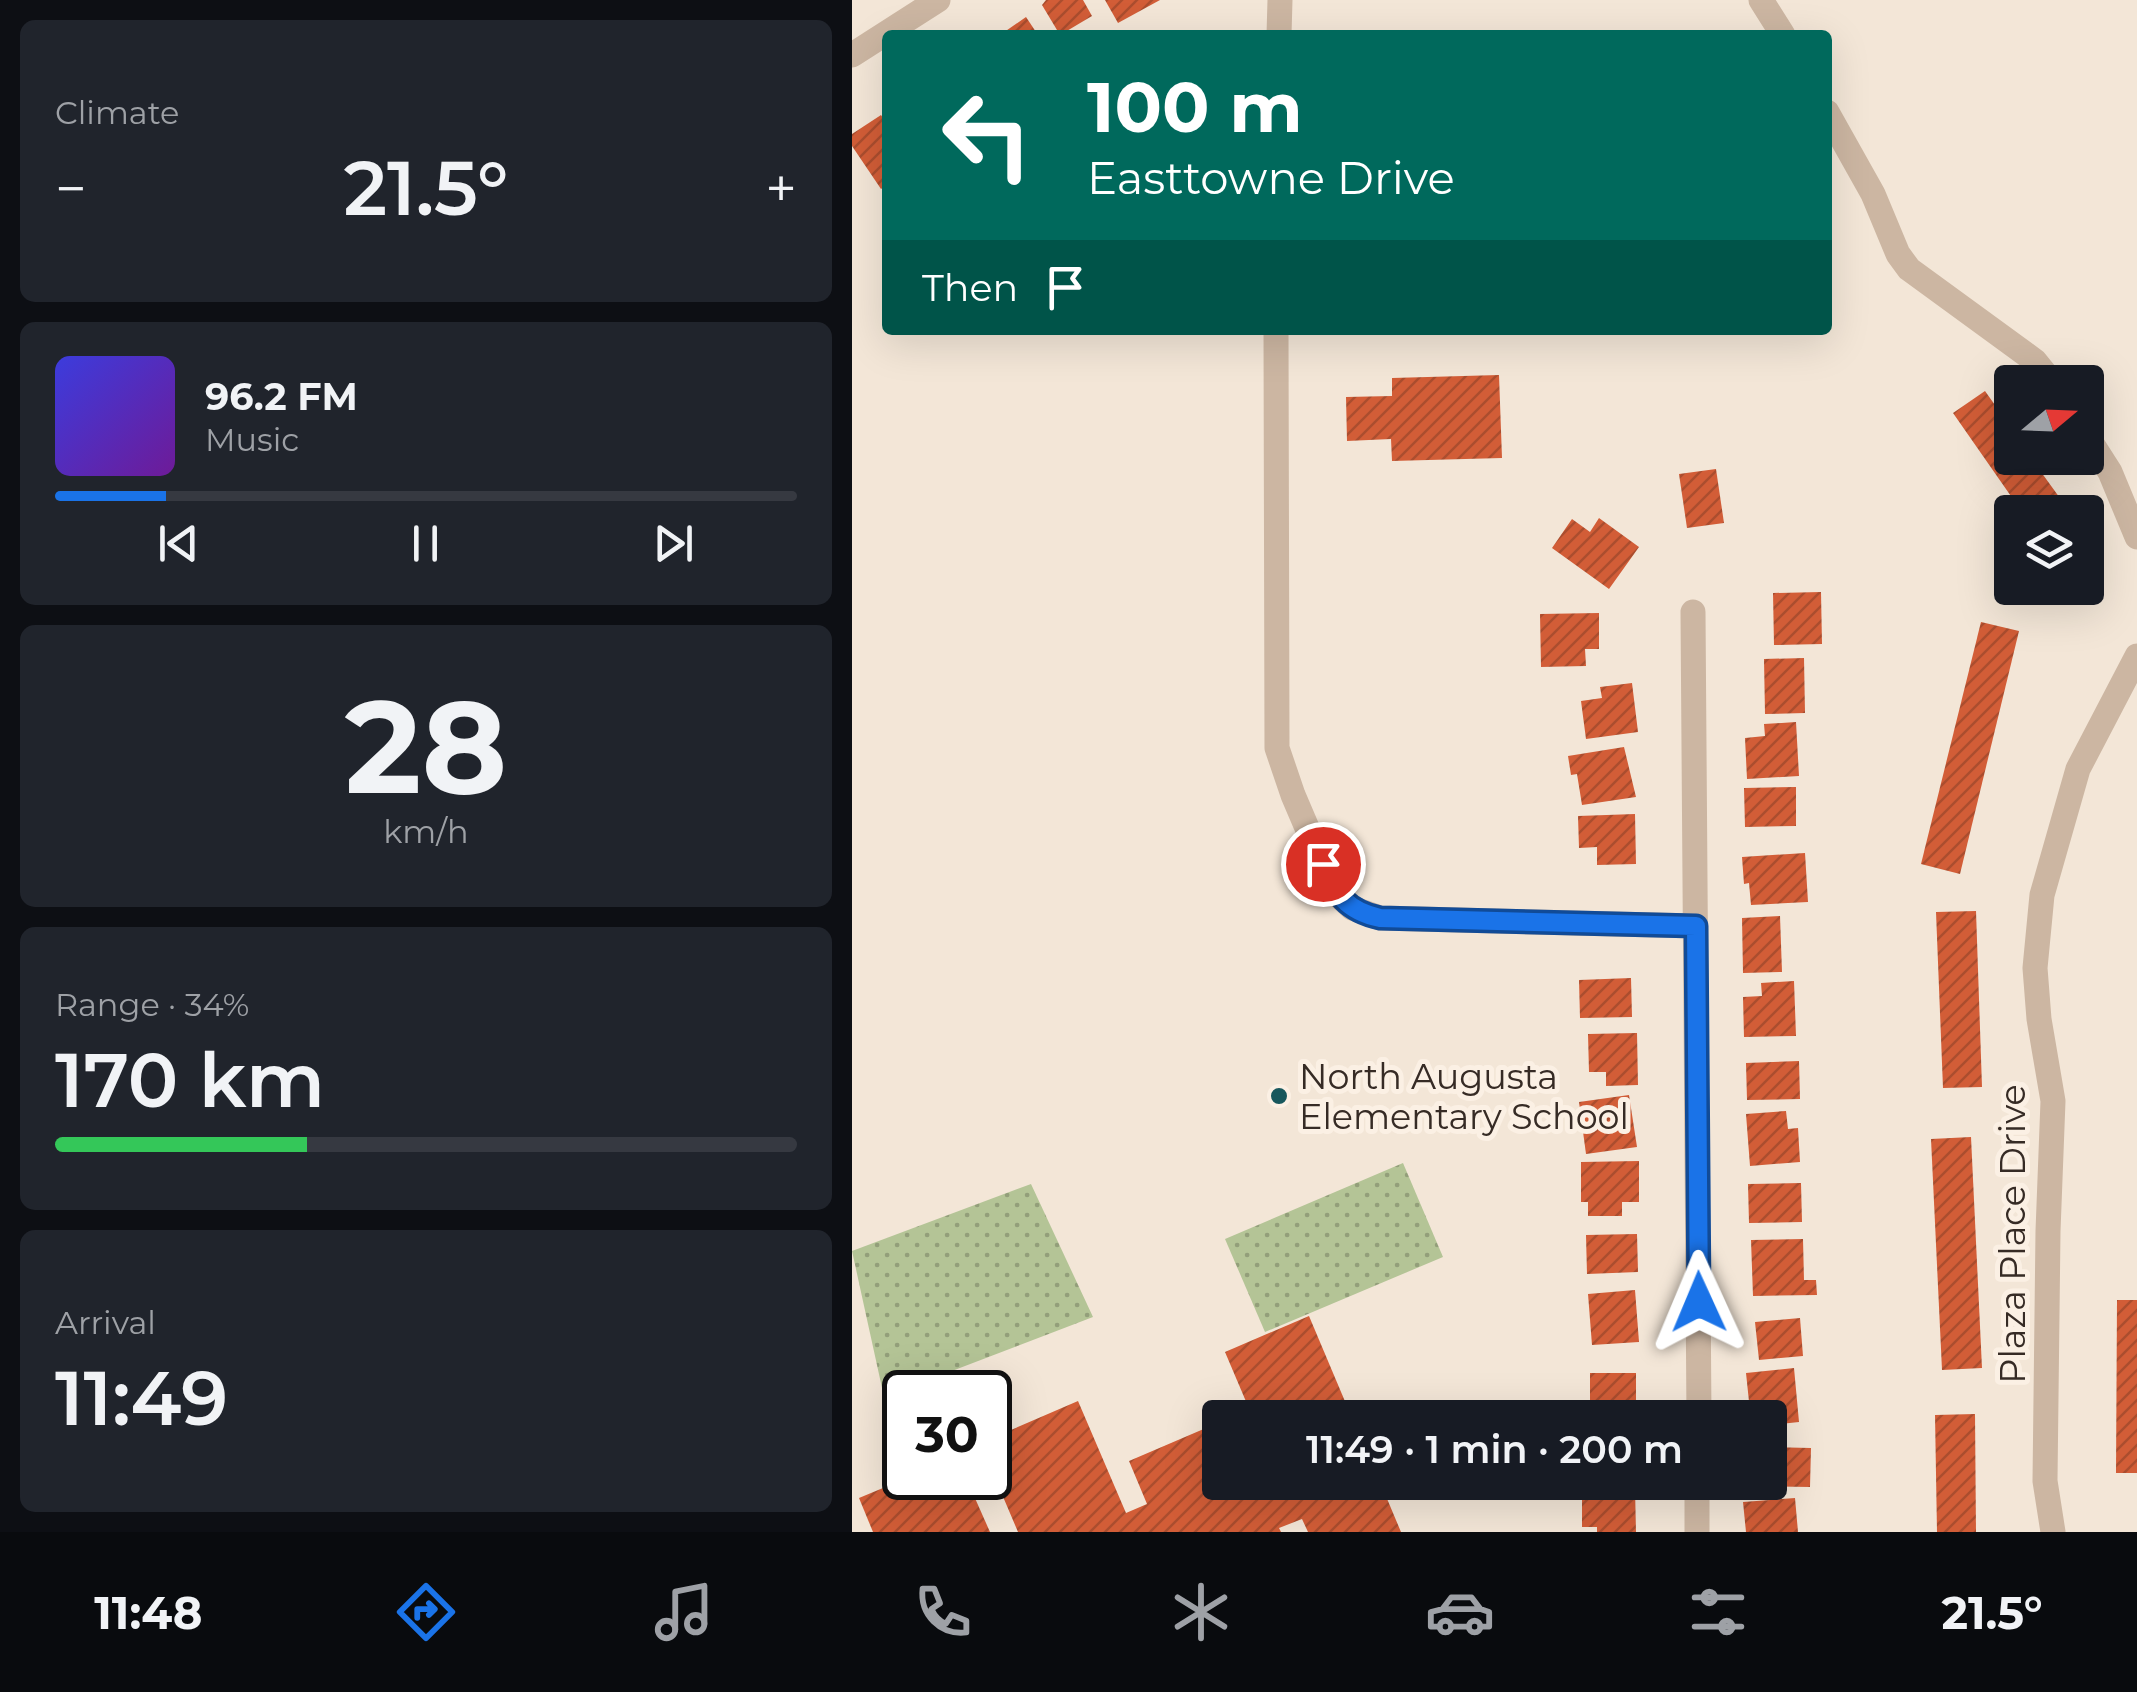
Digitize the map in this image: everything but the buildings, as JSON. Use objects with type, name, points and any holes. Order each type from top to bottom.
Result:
[{"type":"street","points":[[891,30],[938,0]]},
{"type":"street","points":[[1280,0],[1280,30]]},
{"type":"street","points":[[1761,0],[1780,30]]},
{"type":"street","points":[[852,55],[882,36]]},
{"type":"street","points":[[1832,121],[1909,269],[2038,365]]},
{"type":"street","points":[[1276,335],[1278,748],[1340,898],[1365,915],[1380,918],[1696,926]]},
{"type":"street","points":[[2104,463],[2136,538]]},
{"type":"street","points":[[1693,612],[1698,1400]]},
{"type":"street","name":"Plaza Place Drive","points":[[2053,1532],[2045,1481],[2053,1101],[2035,968],[2042,895],[2078,769],[2136,656]]},
{"type":"street","points":[[1696,1532],[1697,1500]]},
{"type":"green space","points":[[1403,1163],[1443,1257],[1265,1332],[1225,1239]]},
{"type":"green space","points":[[1031,1184],[1093,1317],[955,1370],[882,1370],[882,1388],[852,1251]]},
{"type":"place","name":"North Augusta Elementary School","points":[[1279,1096]]},
{"type":"route","points":[[1323,864],[1340,898],[1365,915],[1380,918],[1696,926],[1699,1302]]}]
